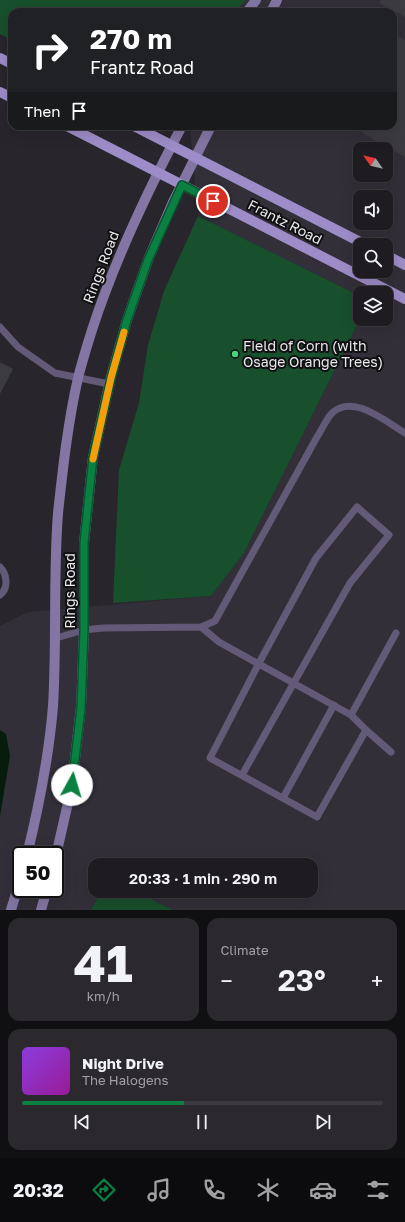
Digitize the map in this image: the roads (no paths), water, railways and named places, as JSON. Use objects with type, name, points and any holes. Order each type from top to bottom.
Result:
[{"type":"main road","name":"Frantz Road","points":[[75,130],[405,299]]},
{"type":"main road","name":"Frantz Road","points":[[142,130],[353,238]]},
{"type":"main road","name":"Rings Road","points":[[29,846],[44,776],[53,707],[56,638],[56,542],[58,512],[66,447],[78,378],[100,308],[119,255],[149,189],[180,130]]},
{"type":"main road","name":"Rings Road","points":[[58,846],[72,785],[81,708],[84,630],[84,543],[93,457],[127,320],[148,260],[209,130]]},
{"type":"main road","points":[[393,259],[405,265]]},
{"type":"main road","points":[[11,910],[15,898]]},
{"type":"main road","points":[[41,910],[44,898]]},
{"type":"lane","points":[[0,327],[18,347],[55,373],[110,384]]},
{"type":"lane","points":[[56,638],[84,630],[103,628],[201,627],[215,621],[317,437],[332,413],[346,405],[361,407],[405,433]]},
{"type":"lane","points":[[242,775],[350,583],[389,535],[357,507],[316,558],[210,758],[317,817],[366,730]]},
{"type":"lane","points":[[0,567],[5,572],[6,586],[0,595]]},
{"type":"lane","points":[[201,627],[218,642],[259,663],[351,715],[391,752]]},
{"type":"lane","points":[[351,715],[396,633]]},
{"type":"lane","points":[[283,798],[334,705]]},
{"type":"place","name":"Field of Corn (with Osage Orange Trees)","points":[[235,354]]}]
